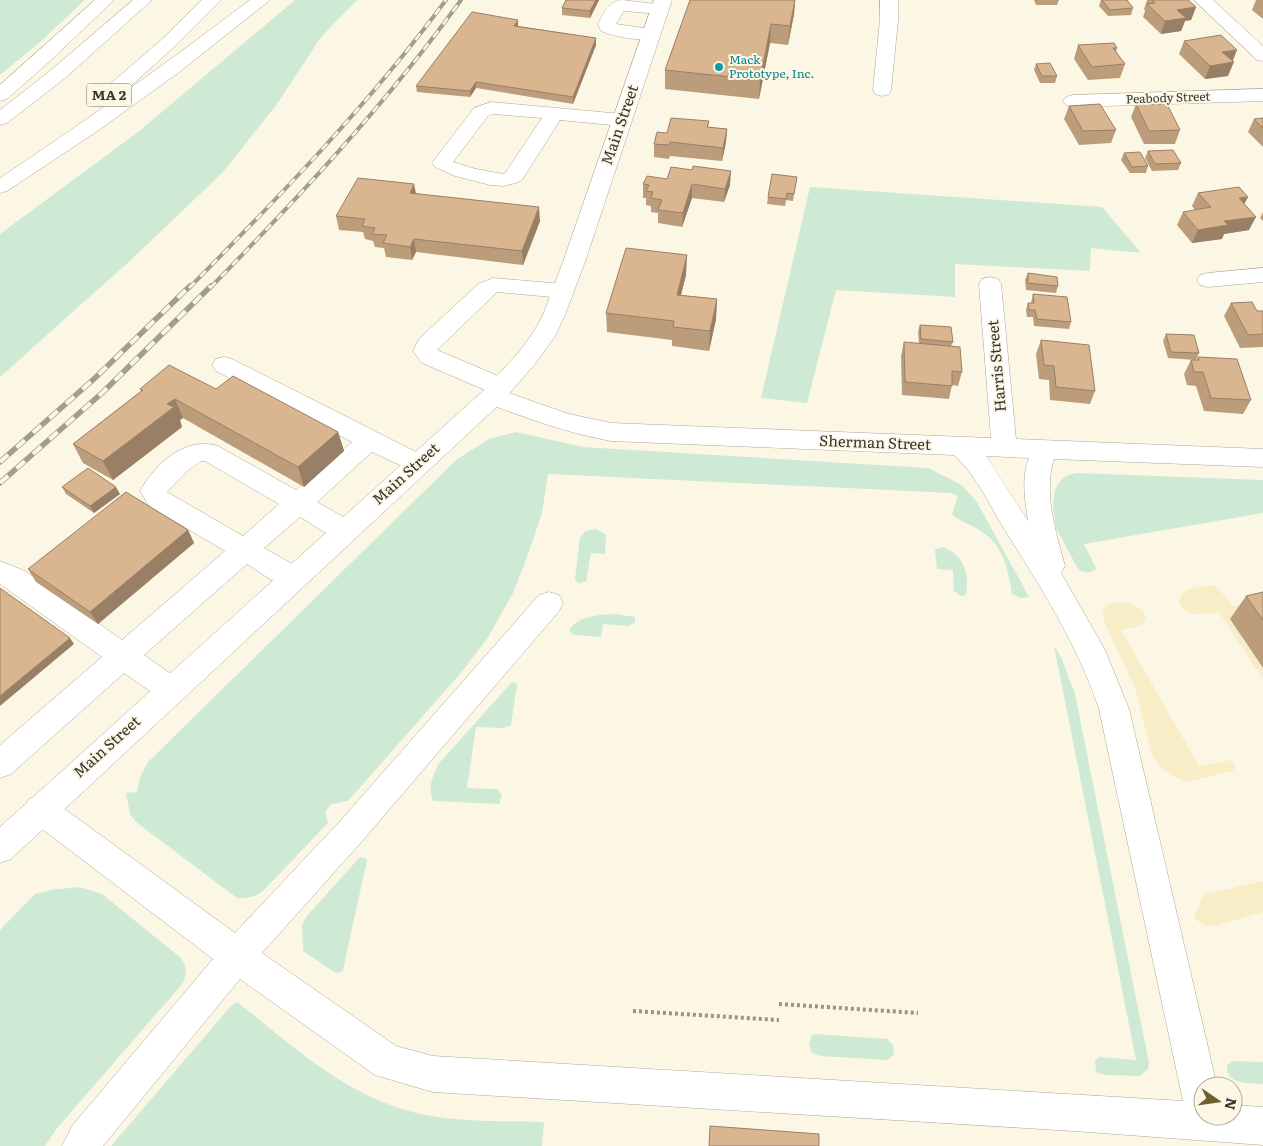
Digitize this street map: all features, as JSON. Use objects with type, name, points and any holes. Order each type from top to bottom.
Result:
[{"type":"main road","points":[[0,95],[105,0]]},
{"type":"main road","points":[[0,119],[143,0]]},
{"type":"main road","name":"MA 2","points":[[0,182],[122,84],[212,0]]},
{"type":"main road","points":[[0,187],[89,128],[171,69],[261,0]]},
{"type":"main road","points":[[882,90],[889,20],[889,0]]},
{"type":"main road","points":[[1203,0],[1263,56]]},
{"type":"main road","points":[[651,34],[610,29],[607,27],[607,24],[615,9],[620,5],[661,4]]},
{"type":"main road","name":"Main Street","points":[[0,848],[40,809],[497,392],[527,358],[543,336],[563,291],[661,4]]},
{"type":"main road","name":"Peabody Street","points":[[1073,101],[1263,95]]},
{"type":"main road","points":[[554,114],[514,176],[509,179],[498,179],[449,168],[442,164],[481,112],[486,109],[554,114],[622,120]]},
{"type":"main road","points":[[1208,280],[1263,275]]},
{"type":"main road","name":"Harris Street","points":[[990,284],[1004,448]]},
{"type":"main road","name":"Sherman Street","points":[[563,291],[493,285],[486,289],[427,345],[426,351],[430,357],[497,392],[567,423],[611,432],[1263,458]]},
{"type":"main road","points":[[224,365],[417,464]]},
{"type":"main road","points":[[0,764],[370,440]]},
{"type":"main road","points":[[960,446],[979,466],[1059,594],[1093,655],[1106,684],[1114,709],[1196,1076]]},
{"type":"main road","points":[[1046,450],[1038,463],[1039,517],[1059,594]]},
{"type":"main road","points":[[293,578],[158,499],[153,491],[160,481],[189,456],[200,451],[209,452],[345,530]]},
{"type":"main road","points":[[0,572],[15,579],[170,690]]},
{"type":"main road","points":[[81,1146],[85,1138],[237,956],[353,829],[549,603]]},
{"type":"main road","points":[[40,809],[237,956],[388,1062],[432,1074],[1074,1112],[1193,1115]]},
{"type":"main road","points":[[1243,1122],[1263,1126]]},
{"type":"path","points":[[778,1004],[918,1013]]},
{"type":"path","points":[[633,1011],[778,1020]]},
{"type":"green space","points":[[0,0],[85,0],[40,42],[0,75]]},
{"type":"green space","points":[[295,0],[357,0],[321,37],[277,104],[223,172],[132,259],[0,377],[0,234],[138,132]]},
{"type":"green space","points":[[810,187],[1102,207],[1141,253],[1091,248],[1090,271],[955,264],[955,297],[836,290],[807,403],[761,398]]},
{"type":"green space","points":[[516,432],[583,447],[928,468],[962,485],[977,502],[1029,597],[1020,598],[1012,594],[1006,566],[994,542],[976,528],[952,514],[958,496],[951,493],[548,474],[542,513],[526,560],[513,593],[487,639],[459,675],[348,801],[331,804],[325,812],[328,823],[263,891],[251,897],[237,898],[136,822],[130,814],[126,793],[137,792],[140,777],[147,763],[456,460],[489,439]]},
{"type":"green space","points":[[1077,473],[1263,480],[1263,513],[1084,544],[1096,568],[1090,572],[1083,572],[1077,567],[1056,528],[1054,510],[1057,486],[1061,480]]},
{"type":"green space","points":[[596,529],[606,535],[605,554],[591,553],[586,582],[578,583],[575,579],[580,537],[586,531]]},
{"type":"green space","points":[[943,547],[956,555],[964,566],[967,580],[966,595],[961,596],[954,591],[953,570],[937,569],[935,550]]},
{"type":"green space","points":[[614,614],[635,617],[635,623],[628,626],[603,624],[601,637],[573,635],[569,631],[572,626],[582,619]]},
{"type":"green space","points":[[1054,646],[1061,657],[1075,694],[1149,1063],[1148,1069],[1140,1076],[1105,1075],[1096,1072],[1095,1060],[1100,1057],[1136,1060]]},
{"type":"green space","points":[[512,682],[517,684],[511,725],[503,728],[476,727],[467,788],[497,789],[502,795],[499,804],[433,801],[431,796],[432,781],[440,762]]},
{"type":"green space","points":[[360,857],[367,860],[343,970],[339,973],[334,972],[303,951],[302,925],[306,917]]},
{"type":"green space","points":[[79,887],[102,894],[181,958],[186,973],[183,983],[58,1127],[45,1146],[0,1146],[0,930],[35,894]]},
{"type":"green space","points":[[237,1002],[306,1057],[354,1088],[379,1101],[407,1110],[450,1119],[544,1122],[542,1146],[111,1146],[230,1007]]},
{"type":"green space","points":[[812,1035],[887,1039],[893,1045],[894,1055],[887,1060],[820,1056],[812,1053],[809,1045]]},
{"type":"green space","points":[[1234,1061],[1263,1062],[1263,1084],[1243,1083],[1243,1076],[1230,1076],[1227,1072],[1227,1065]]},
{"type":"sand","points":[[1209,585],[1217,587],[1233,606],[1263,599],[1231,621],[1263,669],[1263,679],[1219,612],[1191,613],[1179,603],[1180,598],[1186,591]]},
{"type":"sand","points":[[1119,602],[1136,606],[1146,618],[1143,625],[1121,630],[1199,766],[1230,760],[1235,764],[1233,771],[1185,781],[1170,775],[1160,767],[1152,755],[1135,688],[1104,621],[1103,609],[1109,604]]},
{"type":"sand","points":[[1263,881],[1263,912],[1215,926],[1204,925],[1194,918],[1201,900],[1206,894]]},
{"type":"building","points":[[566,0],[596,0],[590,11],[562,8]]},
{"type":"building","name":"Mack Prototype, Inc.","points":[[690,0],[795,0],[790,26],[771,24],[760,80],[665,70]]},
{"type":"building","points":[[1102,0],[1127,0],[1133,8],[1110,10]]},
{"type":"building","points":[[1152,0],[1188,0],[1196,7],[1177,10],[1186,18],[1165,21],[1147,4],[1155,3]]},
{"type":"building","points":[[472,12],[518,20],[514,26],[596,38],[573,97],[476,82],[470,91],[416,86]]},
{"type":"building","points":[[1221,35],[1237,50],[1222,52],[1234,62],[1210,66],[1184,41]]},
{"type":"building","points":[[1114,43],[1117,48],[1113,48],[1125,64],[1092,67],[1078,45]]},
{"type":"building","points":[[1050,63],[1057,76],[1042,76],[1036,64]]},
{"type":"building","points":[[1100,104],[1116,130],[1083,131],[1069,106]]},
{"type":"building","points":[[1136,104],[1167,104],[1180,130],[1149,131]]},
{"type":"building","points":[[671,118],[709,121],[707,127],[727,129],[723,148],[670,142],[669,145],[654,144],[657,132],[667,133]]},
{"type":"building","points":[[1263,118],[1263,128],[1254,119]]},
{"type":"building","points":[[1173,150],[1181,163],[1155,164],[1148,151]]},
{"type":"building","points":[[1140,152],[1148,166],[1132,167],[1124,153]]},
{"type":"building","points":[[693,166],[731,171],[725,189],[692,184],[683,213],[658,210],[662,200],[651,198],[653,192],[646,191],[649,185],[643,184],[647,176],[667,179],[671,167],[692,170]]},
{"type":"building","points":[[772,174],[797,177],[794,194],[787,193],[786,199],[768,197]]},
{"type":"building","points":[[358,178],[414,184],[410,193],[539,207],[522,251],[414,239],[410,247],[383,243],[387,235],[372,234],[375,228],[362,226],[365,219],[336,216]]},
{"type":"building","points":[[1239,187],[1248,197],[1239,198],[1256,217],[1224,221],[1228,225],[1198,230],[1183,212],[1211,207],[1198,193]]},
{"type":"building","points":[[626,248],[687,255],[677,295],[717,299],[710,331],[673,327],[674,321],[606,313]]},
{"type":"building","points":[[1028,273],[1057,277],[1058,286],[1028,283]]},
{"type":"building","points":[[1033,294],[1067,297],[1071,322],[1037,319],[1035,310],[1029,310],[1028,303],[1034,303]]},
{"type":"building","points":[[1252,302],[1257,311],[1263,311],[1263,334],[1248,335],[1231,303]]},
{"type":"building","points":[[920,325],[951,327],[953,342],[921,339]]},
{"type":"building","points":[[1166,334],[1194,335],[1199,353],[1171,352]]},
{"type":"building","points":[[1041,340],[1089,345],[1095,391],[1056,387],[1054,366],[1044,365]]},
{"type":"building","points":[[904,342],[960,347],[962,372],[952,371],[952,386],[905,382]]},
{"type":"building","points":[[1198,357],[1237,359],[1251,400],[1211,398],[1203,372],[1194,372],[1191,360],[1199,360]]},
{"type":"building","points":[[169,365],[216,389],[233,376],[338,432],[298,467],[175,399],[167,404],[174,407],[103,461],[73,444],[143,390],[140,389]]},
{"type":"building","points":[[88,468],[116,487],[90,506],[62,487]]},
{"type":"building","points":[[126,492],[188,530],[90,612],[28,569]]},
{"type":"building","points":[[0,588],[70,638],[0,696]]},
{"type":"building","points":[[1263,592],[1263,620],[1246,596]]},
{"type":"building","points":[[710,1126],[819,1134],[819,1146],[709,1146]]},
{"type":"railway","points":[[189,288],[257,219],[355,113],[446,0]]},
{"type":"railway","points":[[210,288],[341,149],[403,76],[461,0]]},
{"type":"railway","points":[[0,462],[95,378],[190,286]]},
{"type":"railway","points":[[0,483],[102,393],[211,286]]},
{"type":"place","name":"Mack Prototype, Inc.","points":[[719,67]]}]
